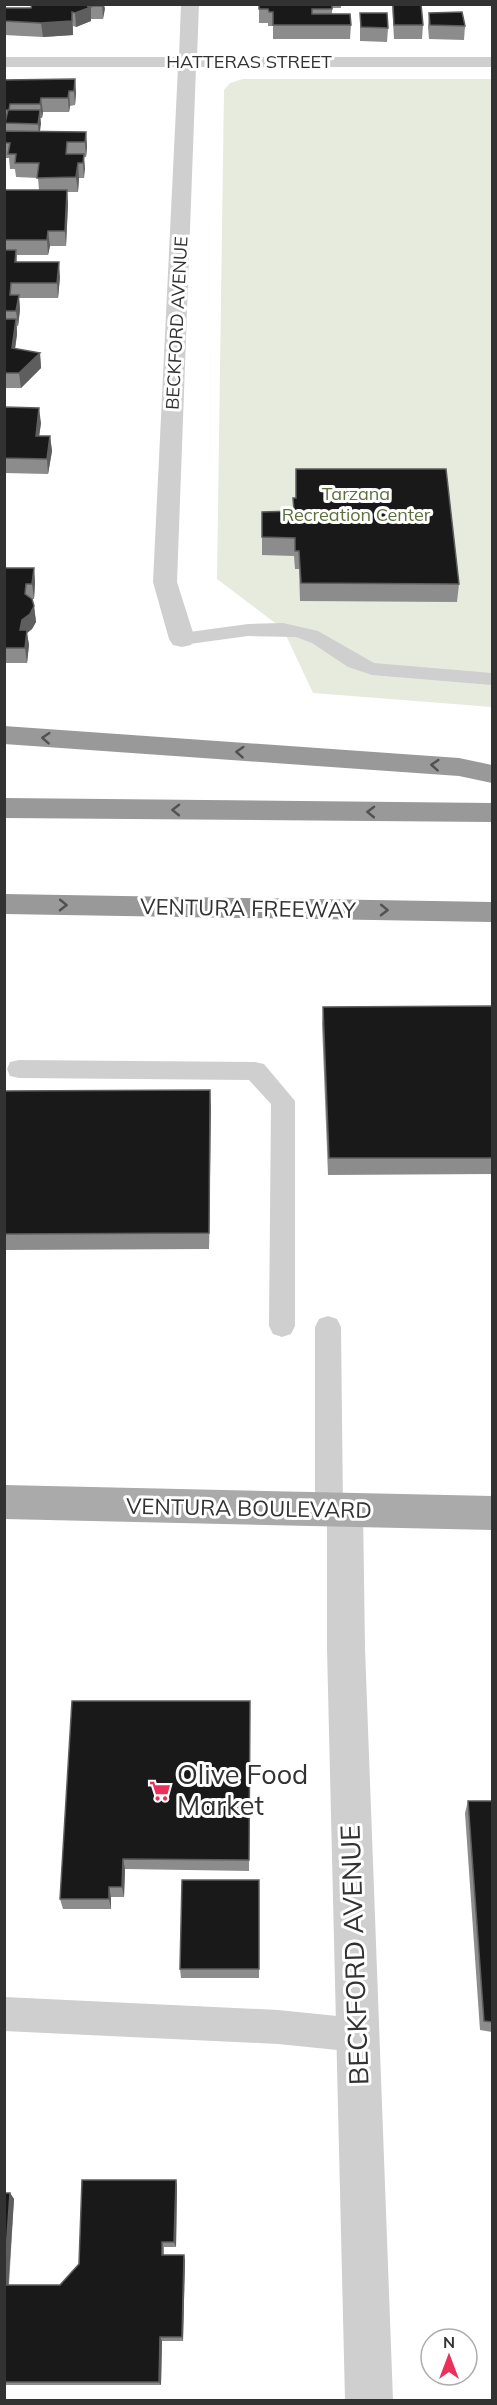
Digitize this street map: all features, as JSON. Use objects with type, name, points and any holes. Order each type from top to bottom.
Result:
[{"type":"highway","points":[[4,735],[459,767],[492,774]]},
{"type":"highway","points":[[4,808],[492,813]]},
{"type":"highway","name":"VENTURA FREEWAY","points":[[4,904],[492,912]]},
{"type":"main road","name":"VENTURA BOULEVARD","points":[[4,1502],[492,1513]]},
{"type":"street","name":"BECKFORD AVENUE","points":[[182,639],[165,582],[190,4]]},
{"type":"street","name":"HATTERAS STREET","points":[[4,62],[492,62]]},
{"type":"street","name":"BECKFORD AVENUE","points":[[337,1510],[346,1648],[369,2400]]},
{"type":"lane","points":[[182,639],[263,629],[299,631],[312,635],[355,664],[372,669],[492,679]]},
{"type":"lane","points":[[19,1069],[255,1071],[283,1101],[282,1326]]},
{"type":"lane","points":[[328,1327],[337,1510]]},
{"type":"lane","points":[[4,2014],[278,2027],[357,2035]]},
{"type":"green space","name":"Tarzana Recreation Center","points":[[243,79],[492,79],[492,707],[313,693],[283,629],[217,579],[224,90],[230,83]]},
{"type":"building","points":[[32,4],[102,4],[102,6],[87,6],[91,7],[72,12],[72,21],[41,23],[4,21],[4,8],[31,8]]},
{"type":"building","points":[[259,4],[332,4],[332,9],[312,9],[312,14],[350,14],[351,25],[273,25],[273,12],[269,12],[268,9],[259,9]]},
{"type":"building","points":[[393,4],[421,4],[423,25],[394,25]]},
{"type":"building","points":[[462,12],[465,26],[430,25],[429,13]]},
{"type":"building","points":[[360,13],[387,13],[388,28],[361,27]]},
{"type":"building","points":[[75,79],[74,91],[69,91],[68,98],[41,98],[40,104],[10,104],[9,110],[40,110],[38,124],[5,123],[8,110],[4,110],[4,80]]},
{"type":"building","points":[[4,131],[86,132],[85,142],[67,142],[66,154],[84,154],[83,163],[78,163],[76,177],[37,178],[39,163],[15,163],[16,154],[8,154],[10,143],[4,143]]},
{"type":"building","points":[[4,190],[67,190],[65,231],[48,231],[47,240],[4,240]]},
{"type":"building","points":[[4,250],[16,250],[15,262],[59,262],[57,283],[11,283],[10,295],[19,295],[16,311],[4,311]]},
{"type":"building","points":[[4,319],[16,319],[12,348],[40,353],[19,373],[4,373]]},
{"type":"building","points":[[4,407],[39,408],[36,436],[50,436],[47,459],[4,458]]},
{"type":"building","points":[[296,469],[446,469],[459,584],[301,583],[299,551],[295,551],[295,538],[262,537],[262,512],[294,511]]},
{"type":"building","points":[[4,568],[34,568],[32,584],[26,584],[25,594],[32,599],[34,606],[30,614],[22,620],[20,630],[27,630],[25,648],[4,648]]},
{"type":"building","points":[[492,1006],[492,1158],[329,1158],[323,1007]]},
{"type":"building","points":[[210,1090],[209,1233],[4,1234],[4,1091]]},
{"type":"building","name":"Olive Food Market","points":[[72,1701],[250,1701],[249,1860],[123,1859],[122,1887],[109,1887],[109,1899],[60,1899]]},
{"type":"building","points":[[468,1801],[492,1801],[492,2022],[484,2021]]},
{"type":"building","points":[[182,1880],[259,1880],[259,1969],[180,1969]]},
{"type":"building","points":[[82,2180],[176,2180],[174,2242],[162,2242],[162,2255],[184,2255],[182,2337],[160,2337],[159,2382],[4,2382],[4,2285],[60,2285],[79,2264]]},
{"type":"building","points":[[4,2193],[10,2193],[4,2281]]},
{"type":"place","name":"Olive Food Market","points":[[160,1791]]}]
